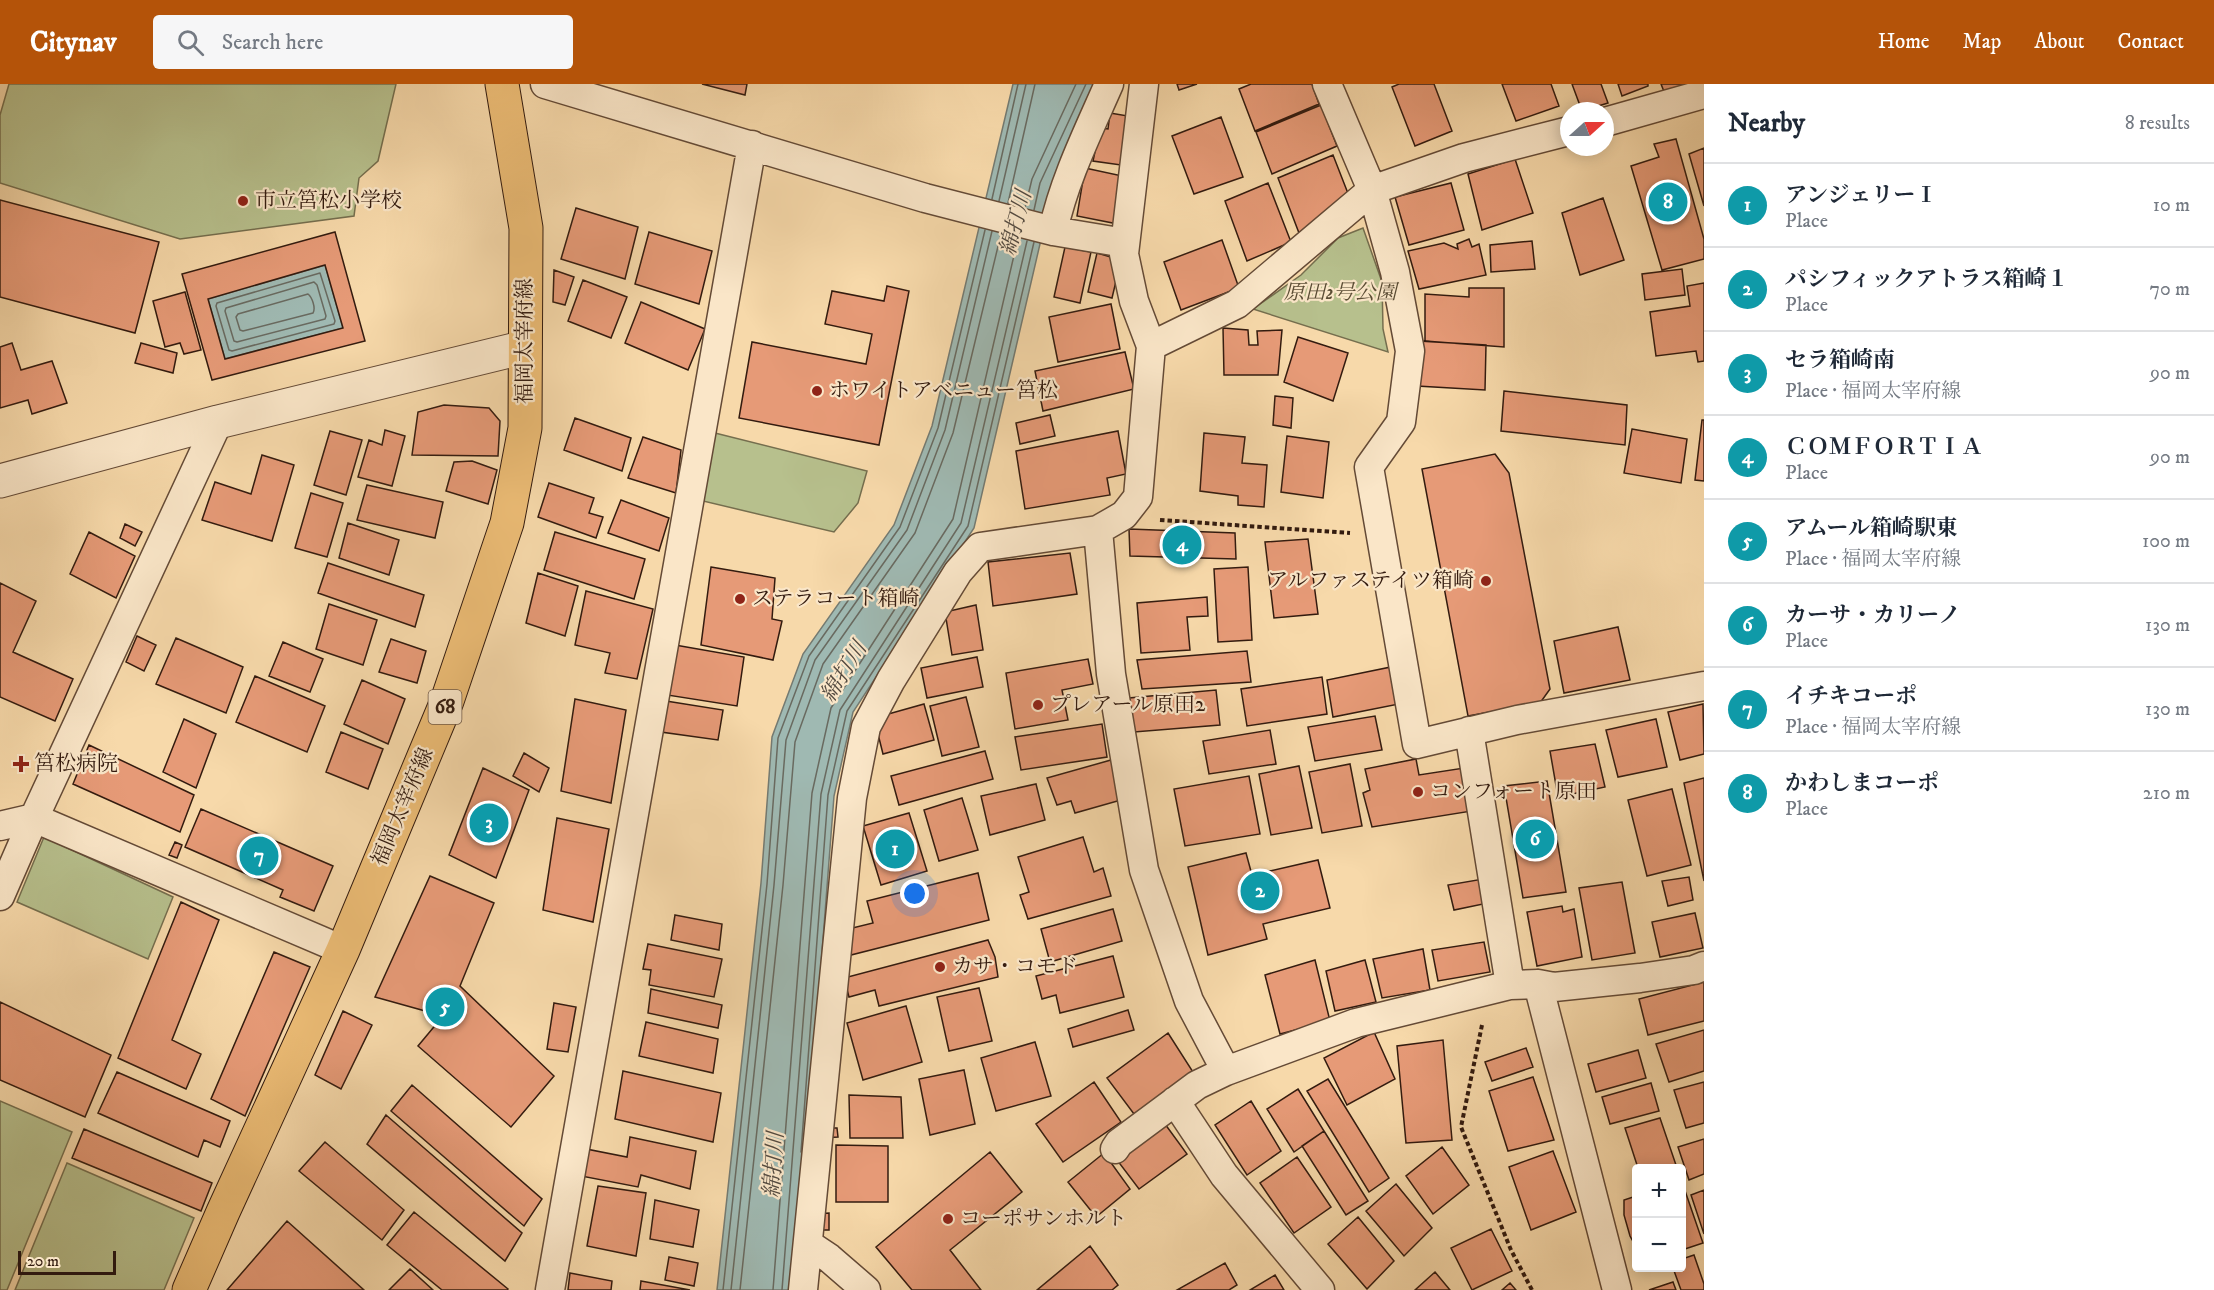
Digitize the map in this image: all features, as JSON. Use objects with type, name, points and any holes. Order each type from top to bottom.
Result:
[{"type":"main road","name":"福岡太宰府線","points":[[189,1290],[343,950],[447,701],[507,523],[525,428],[526,228],[502,84]]},
{"type":"street","points":[[544,84],[925,198],[1053,231],[1125,243]]},
{"type":"street","points":[[1053,231],[1059,205],[1078,154],[1109,84]]},
{"type":"street","points":[[803,1290],[852,798],[866,727],[891,680],[958,572],[980,547],[1098,530],[1124,515],[1138,497],[1151,346],[1134,301],[1124,254],[1144,84]]},
{"type":"street","points":[[1328,84],[1372,190],[1395,272],[1410,351],[1401,422],[1369,467],[1417,744],[1550,714],[1704,686]]},
{"type":"street","points":[[1614,119],[1704,94]]},
{"type":"street","points":[[1151,346],[1237,304],[1372,190],[1464,158],[1560,133]]},
{"type":"street","points":[[550,1290],[752,145]]},
{"type":"street","points":[[0,481],[218,422],[525,346]]},
{"type":"street","points":[[0,896],[218,422]]},
{"type":"street","points":[[1098,530],[1111,674],[1144,870],[1189,1001],[1226,1071]]},
{"type":"street","points":[[1469,731],[1504,987]]},
{"type":"street","points":[[0,826],[34,818],[343,950]]},
{"type":"street","points":[[1115,1149],[1119,1143],[1197,1085],[1226,1071],[1356,1023],[1504,987],[1538,984],[1554,987],[1640,978],[1694,970],[1704,966]]},
{"type":"street","points":[[1538,984],[1617,1290]]},
{"type":"street","points":[[1175,1101],[1224,1175],[1319,1290]]},
{"type":"street","points":[[808,1244],[829,1258],[866,1290]]},
{"type":"path","points":[[1124,515],[1145,519],[1381,535]]},
{"type":"path","points":[[1504,987],[1480,1029],[1461,1127],[1511,1250],[1532,1290]]},
{"type":"green space","points":[[9,84],[396,84],[378,161],[359,178],[354,216],[180,239],[0,183],[0,115]]},
{"type":"green space","name":"原田2号公園","points":[[1363,228],[1382,282],[1383,329],[1388,352],[1253,309],[1301,275],[1338,238]]},
{"type":"green space","points":[[715,433],[867,471],[858,503],[834,532],[703,501]]},
{"type":"green space","points":[[44,837],[173,897],[148,959],[17,902]]},
{"type":"green space","points":[[0,1101],[72,1132],[7,1290],[0,1290]]},
{"type":"green space","points":[[67,1163],[194,1218],[164,1290],[15,1290]]},
{"type":"water","name":"綿打川","points":[[1013,84],[1101,84],[1053,188],[974,528],[853,712],[834,796],[796,1290],[717,1290],[761,883],[772,737],[803,654],[894,525],[932,426]]},
{"type":"water","points":[[325,265],[343,328],[225,359],[208,299]]},
{"type":"building","points":[[702,84],[747,84],[745,95]]},
{"type":"building","points":[[1177,84],[1197,84],[1179,90]]},
{"type":"building","points":[[1251,84],[1312,84],[1319,104],[1255,131],[1239,89]]},
{"type":"building","points":[[1399,84],[1434,84],[1452,131],[1415,146],[1392,87]]},
{"type":"building","points":[[1502,84],[1551,84],[1559,106],[1516,121]]},
{"type":"building","points":[[1572,84],[1601,84],[1608,102],[1579,102]]},
{"type":"building","points":[[1618,84],[1648,84],[1648,86],[1622,96]]},
{"type":"building","points":[[1661,84],[1696,84],[1665,94]]},
{"type":"building","points":[[1321,105],[1337,146],[1272,174],[1256,132]]},
{"type":"building","points":[[1110,113],[1134,117],[1128,166],[1093,161],[1100,128],[1108,129]]},
{"type":"building","points":[[1221,117],[1243,177],[1194,194],[1172,136]]},
{"type":"building","points":[[1676,139],[1704,239],[1704,259],[1662,270],[1631,166],[1659,157],[1654,144]]},
{"type":"building","points":[[1704,148],[1704,206],[1689,154]]},
{"type":"building","points":[[1333,155],[1349,196],[1299,233],[1278,178]]},
{"type":"building","points":[[1515,159],[1533,213],[1482,230],[1468,174]]},
{"type":"building","points":[[1085,168],[1127,177],[1118,224],[1077,216]]},
{"type":"building","points":[[1268,183],[1291,242],[1247,261],[1225,201]]},
{"type":"building","points":[[1451,183],[1464,230],[1409,245],[1395,197]]},
{"type":"building","points":[[1603,198],[1624,260],[1580,275],[1562,213]]},
{"type":"building","points":[[0,200],[159,242],[135,333],[0,297]]},
{"type":"building","points":[[576,208],[638,227],[625,279],[561,259]]},
{"type":"building","points":[[335,232],[365,341],[212,380],[182,274]],"holes":[[[325,265],[343,328],[225,359],[208,299]]]},
{"type":"building","points":[[649,232],[712,251],[699,304],[635,284]]},
{"type":"building","points":[[1469,239],[1472,247],[1479,244],[1486,275],[1419,289],[1408,251],[1444,243],[1458,249],[1457,244]]},
{"type":"building","points":[[1222,240],[1239,288],[1181,310],[1164,262]]},
{"type":"building","points":[[1532,241],[1535,269],[1491,272],[1490,245]]},
{"type":"building","points":[[1065,247],[1091,252],[1080,303],[1054,297]]},
{"type":"building","points":[[1097,253],[1121,260],[1112,298],[1088,292]]},
{"type":"building","points":[[1682,269],[1685,295],[1645,300],[1642,274]]},
{"type":"building","points":[[554,270],[574,277],[565,305],[553,302]]},
{"type":"building","points":[[583,280],[627,297],[611,338],[568,321]]},
{"type":"building","points":[[1704,283],[1704,361],[1698,362],[1696,351],[1656,356],[1650,312],[1690,306],[1687,286]]},
{"type":"building","name":"ホワイトアベニュー筥松","points":[[887,286],[909,291],[879,445],[739,418],[752,342],[866,364],[872,334],[825,324],[832,291],[884,301]]},
{"type":"building","points":[[1469,288],[1504,288],[1504,347],[1425,341],[1425,294],[1469,297]]},
{"type":"building","points":[[185,292],[201,350],[184,354],[180,343],[165,347],[153,301]]},
{"type":"building","points":[[641,302],[705,329],[688,370],[625,343]]},
{"type":"building","points":[[1111,304],[1120,349],[1058,362],[1049,317]]},
{"type":"building","points":[[1223,328],[1248,330],[1249,345],[1258,345],[1257,331],[1282,330],[1278,375],[1224,375]]},
{"type":"building","points":[[1298,337],[1348,353],[1333,401],[1284,382]]},
{"type":"building","points":[[1418,341],[1486,345],[1485,390],[1417,386]]},
{"type":"building","points":[[12,343],[21,370],[52,361],[67,403],[32,414],[28,400],[0,408],[0,347]]},
{"type":"building","points":[[141,343],[177,353],[173,373],[135,363]]},
{"type":"building","points":[[1125,352],[1134,389],[1043,411],[1035,371]]},
{"type":"building","points":[[1504,391],[1627,405],[1625,445],[1501,431]]},
{"type":"building","points":[[1275,396],[1293,398],[1291,428],[1273,425]]},
{"type":"building","points":[[444,405],[489,408],[500,421],[498,456],[412,455],[418,412]]},
{"type":"building","points":[[1050,415],[1055,436],[1020,444],[1016,423]]},
{"type":"building","points":[[575,418],[631,438],[622,471],[564,450]]},
{"type":"building","points":[[1702,420],[1704,420],[1704,481],[1695,480]]},
{"type":"building","points":[[1632,429],[1687,439],[1681,483],[1624,473]]},
{"type":"building","points":[[385,430],[405,436],[392,486],[358,477],[369,440],[382,445]]},
{"type":"building","points":[[330,431],[362,440],[346,495],[314,485]]},
{"type":"building","points":[[1118,431],[1126,474],[1107,478],[1110,495],[1025,509],[1016,451]]},
{"type":"building","points":[[1204,433],[1245,437],[1242,463],[1267,465],[1264,507],[1238,505],[1238,496],[1200,491]]},
{"type":"building","points":[[1287,436],[1329,442],[1323,498],[1281,492]]},
{"type":"building","points":[[643,437],[681,450],[676,493],[628,478]]},
{"type":"building","name":"アルファステイツ箱崎","points":[[1495,454],[1509,473],[1550,689],[1540,703],[1468,716],[1422,469]]},
{"type":"building","points":[[262,455],[294,465],[272,541],[202,520],[215,482],[251,494]]},
{"type":"building","points":[[472,461],[497,470],[488,504],[446,491],[454,462]]},
{"type":"building","points":[[549,483],[594,498],[589,513],[603,517],[596,538],[538,517]]},
{"type":"building","points":[[367,485],[443,502],[435,538],[357,520]]},
{"type":"building","points":[[311,493],[343,503],[327,557],[295,548]]},
{"type":"building","points":[[621,500],[669,518],[659,551],[608,533]]},
{"type":"building","points":[[348,523],[399,540],[389,575],[339,558]]},
{"type":"building","points":[[125,524],[142,532],[135,546],[120,538]]},
{"type":"building","points":[[1129,529],[1235,533],[1236,559],[1130,556]]},
{"type":"building","points":[[89,532],[135,556],[116,598],[70,574]]},
{"type":"building","points":[[555,532],[645,559],[634,599],[544,570]]},
{"type":"building","points":[[1308,539],[1318,614],[1274,618],[1265,542]]},
{"type":"building","points":[[1070,553],[1077,594],[993,606],[988,562]]},
{"type":"building","points":[[328,563],[424,595],[415,627],[318,593]]},
{"type":"building","name":"ステラコート箱崎","points":[[711,567],[775,578],[772,619],[782,621],[773,660],[701,645]]},
{"type":"building","points":[[1248,567],[1252,640],[1218,642],[1214,569]]},
{"type":"building","points":[[538,573],[578,586],[565,636],[526,623]]},
{"type":"building","points":[[0,583],[36,601],[13,652],[73,679],[55,721],[0,697]]},
{"type":"building","points":[[586,591],[653,609],[637,679],[605,673],[610,653],[575,645]]},
{"type":"building","points":[[1207,597],[1208,616],[1187,617],[1190,650],[1141,653],[1137,603]]},
{"type":"building","points":[[329,604],[377,620],[363,665],[316,649]]},
{"type":"building","points":[[976,605],[983,650],[952,655],[945,612]]},
{"type":"building","points":[[1618,627],[1630,680],[1564,693],[1554,641]]},
{"type":"building","points":[[137,636],[156,645],[144,671],[126,662]]},
{"type":"building","points":[[176,638],[243,667],[226,713],[156,684]]},
{"type":"building","points":[[391,639],[426,651],[417,683],[379,672]]},
{"type":"building","points":[[283,642],[323,659],[310,692],[269,676]]},
{"type":"building","points":[[675,645],[744,657],[737,706],[667,695]]},
{"type":"building","points":[[1247,651],[1251,682],[1142,689],[1137,660]]},
{"type":"building","points":[[977,657],[983,687],[927,698],[921,668]]},
{"type":"building","name":"プレアール原田2","points":[[1088,659],[1093,684],[1062,690],[1068,720],[1015,729],[1006,673]]},
{"type":"building","points":[[1391,667],[1399,704],[1333,717],[1327,680]]},
{"type":"building","points":[[255,676],[325,706],[307,752],[236,722]]},
{"type":"building","points":[[1322,677],[1327,714],[1247,726],[1241,689]]},
{"type":"building","points":[[362,680],[405,699],[388,744],[344,724]]},
{"type":"building","points":[[1216,690],[1220,725],[1134,732],[1129,698]]},
{"type":"building","points":[[966,697],[979,747],[942,756],[930,706]]},
{"type":"building","points":[[575,699],[626,710],[611,803],[561,791]]},
{"type":"building","points":[[666,701],[723,710],[718,740],[661,732]]},
{"type":"building","points":[[924,704],[934,740],[883,754],[874,718]]},
{"type":"building","points":[[1703,704],[1704,754],[1680,760],[1668,712]]},
{"type":"building","points":[[1375,716],[1382,750],[1315,761],[1308,727]]},
{"type":"building","points":[[184,719],[216,734],[196,788],[163,772]]},
{"type":"building","points":[[1656,719],[1667,767],[1618,777],[1606,730]]},
{"type":"building","points":[[1102,724],[1107,757],[1021,770],[1015,737]]},
{"type":"building","points":[[1270,730],[1276,764],[1209,774],[1203,741]]},
{"type":"building","points":[[341,732],[383,749],[368,789],[326,772]]},
{"type":"building","points":[[1595,744],[1605,787],[1558,797],[1550,751]]},
{"type":"building","points":[[89,745],[194,795],[180,832],[73,784]]},
{"type":"building","points":[[985,751],[993,779],[899,805],[891,776]]},
{"type":"building","points":[[524,753],[549,768],[539,792],[513,776]]},
{"type":"building","name":"コンフォート原田","points":[[1416,759],[1419,775],[1464,768],[1472,811],[1372,827],[1363,793],[1370,790],[1365,769]]},
{"type":"building","points":[[1111,760],[1121,800],[1075,813],[1071,801],[1057,805],[1047,778]]},
{"type":"building","points":[[1350,764],[1362,826],[1322,833],[1309,772]]},
{"type":"building","points":[[1299,766],[1312,828],[1271,835],[1259,774]]},
{"type":"building","points":[[483,768],[529,790],[496,878],[449,855]]},
{"type":"building","points":[[1249,776],[1260,834],[1185,846],[1174,789]]},
{"type":"building","points":[[1704,778],[1704,881],[1684,783]]},
{"type":"building","points":[[1547,781],[1566,892],[1523,898],[1504,786]]},
{"type":"building","points":[[1036,784],[1045,820],[990,835],[981,796]]},
{"type":"building","points":[[1672,789],[1691,865],[1647,876],[1628,800]]},
{"type":"building","points":[[962,798],[978,850],[939,861],[924,810]]},
{"type":"building","points":[[201,809],[333,866],[314,911],[280,897],[283,890],[185,847]]},
{"type":"building","points":[[909,813],[927,871],[881,885],[863,826]]},
{"type":"building","points":[[557,818],[609,829],[593,922],[543,910]]},
{"type":"building","points":[[1083,837],[1094,872],[1103,868],[1111,896],[1028,919],[1020,895],[1029,892],[1018,857]]},
{"type":"building","points":[[175,842],[182,845],[177,858],[169,855]]},
{"type":"building","points":[[1246,853],[1252,875],[1318,860],[1330,908],[1263,924],[1267,939],[1208,955],[1188,867]]},
{"type":"building","points":[[978,873],[989,920],[847,956],[840,931],[873,923],[867,901]]},
{"type":"building","points":[[430,876],[494,903],[460,986],[554,1076],[511,1127],[418,1046],[443,1016],[375,997]]},
{"type":"building","points":[[1689,877],[1693,900],[1668,906],[1662,881]]},
{"type":"building","points":[[1483,879],[1488,903],[1454,910],[1448,885]]},
{"type":"building","points":[[1622,882],[1635,953],[1592,960],[1579,888]]},
{"type":"building","points":[[181,902],[219,920],[172,1040],[201,1054],[186,1089],[118,1058]]},
{"type":"building","points":[[1562,906],[1563,912],[1574,909],[1582,957],[1537,966],[1527,912]]},
{"type":"building","points":[[1113,909],[1122,941],[1050,962],[1041,929]]},
{"type":"building","points":[[1695,913],[1703,948],[1660,957],[1652,922]]},
{"type":"building","points":[[675,915],[722,924],[719,950],[671,940]]},
{"type":"building","name":"カサ・コモド","points":[[988,940],[995,957],[998,977],[879,1006],[875,990],[849,997],[844,978]]},
{"type":"building","points":[[1484,942],[1490,972],[1438,981],[1432,950]]},
{"type":"building","points":[[648,944],[722,959],[714,997],[649,985],[651,970],[643,969]]},
{"type":"building","points":[[1423,949],[1430,990],[1382,998],[1373,959]]},
{"type":"building","points":[[274,952],[310,967],[245,1116],[211,1099]]},
{"type":"building","points":[[1113,956],[1124,997],[1060,1013],[1056,995],[1042,999],[1036,976]]},
{"type":"building","points":[[1315,960],[1330,1021],[1280,1034],[1265,975]]},
{"type":"building","points":[[1365,960],[1376,1002],[1335,1011],[1326,971]]},
{"type":"building","points":[[1704,982],[1704,1021],[1648,1035],[1639,999]]},
{"type":"building","points":[[979,988],[992,1041],[949,1051],[937,997]]},
{"type":"building","points":[[651,989],[722,1005],[718,1028],[648,1013]]},
{"type":"building","points":[[0,1002],[111,1055],[85,1117],[0,1080]]},
{"type":"building","points":[[554,1003],[576,1007],[568,1052],[547,1049]]},
{"type":"building","points":[[906,1006],[922,1062],[863,1080],[847,1023]]},
{"type":"building","points":[[1128,1010],[1134,1030],[1073,1047],[1068,1029]]},
{"type":"building","points":[[343,1011],[372,1025],[341,1089],[315,1075]]},
{"type":"building","points":[[646,1022],[718,1039],[713,1073],[639,1056]]},
{"type":"building","points":[[1704,1030],[1704,1071],[1669,1082],[1656,1044]]},
{"type":"building","points":[[1374,1032],[1395,1079],[1347,1105],[1324,1058]]},
{"type":"building","points":[[1168,1033],[1193,1072],[1134,1114],[1107,1078]]},
{"type":"building","points":[[1443,1040],[1452,1140],[1406,1143],[1397,1046]]},
{"type":"building","points":[[1035,1042],[1051,1096],[996,1111],[981,1058]]},
{"type":"building","points":[[1526,1048],[1533,1067],[1492,1081],[1485,1062]]},
{"type":"building","points":[[1638,1050],[1646,1078],[1596,1092],[1588,1064]]},
{"type":"building","points":[[964,1070],[975,1124],[930,1135],[919,1079]]},
{"type":"building","points":[[623,1071],[721,1093],[713,1142],[615,1119]]},
{"type":"building","points":[[117,1072],[230,1121],[220,1147],[204,1140],[198,1157],[98,1113]]},
{"type":"building","points":[[1533,1077],[1554,1140],[1508,1151],[1489,1091]]},
{"type":"building","points":[[1328,1079],[1389,1178],[1369,1192],[1307,1091]]},
{"type":"building","points":[[1094,1082],[1121,1122],[1063,1162],[1036,1124]]},
{"type":"building","points":[[1704,1082],[1704,1123],[1686,1128],[1674,1090]]},
{"type":"building","points":[[1651,1083],[1659,1111],[1610,1124],[1602,1097]]},
{"type":"building","points":[[412,1085],[542,1199],[524,1226],[391,1111]]},
{"type":"building","points":[[1298,1089],[1324,1131],[1294,1152],[1267,1109]]},
{"type":"building","points":[[849,1095],[901,1097],[903,1138],[850,1138]]},
{"type":"building","points":[[1251,1101],[1281,1151],[1247,1175],[1215,1125]]},
{"type":"building","points":[[386,1115],[522,1233],[505,1261],[367,1144]]},
{"type":"building","points":[[1660,1118],[1676,1164],[1637,1164],[1625,1128]]},
{"type":"building","points":[[1165,1124],[1187,1154],[1139,1189],[1117,1160]]},
{"type":"building","points":[[820,1128],[837,1128],[838,1137],[819,1138]]},
{"type":"building","points":[[84,1129],[212,1183],[201,1211],[72,1158]]},
{"type":"building","points":[[1324,1131],[1368,1201],[1346,1215],[1302,1146]]},
{"type":"building","points":[[630,1137],[696,1151],[690,1189],[641,1175],[638,1187],[581,1176],[586,1149],[627,1157]]},
{"type":"building","points":[[1704,1139],[1704,1174],[1689,1180],[1686,1164],[1684,1164],[1678,1147]]},
{"type":"building","points":[[325,1142],[404,1210],[382,1240],[299,1171]]},
{"type":"building","points":[[836,1145],[888,1146],[888,1202],[836,1202]]},
{"type":"building","points":[[1442,1147],[1469,1185],[1433,1214],[1406,1176]]},
{"type":"building","points":[[1553,1151],[1576,1212],[1531,1230],[1509,1167]]},
{"type":"building","name":"コーポサンホルト","points":[[990,1152],[1022,1192],[950,1250],[981,1290],[912,1290],[876,1247]]},
{"type":"building","points":[[1104,1153],[1130,1189],[1096,1217],[1068,1182]]},
{"type":"building","points":[[1297,1157],[1331,1207],[1294,1233],[1260,1183]]},
{"type":"building","points":[[1396,1184],[1432,1228],[1404,1256],[1366,1211]]},
{"type":"building","points":[[598,1186],[646,1193],[636,1256],[587,1246]]},
{"type":"building","points":[[1704,1190],[1704,1234],[1691,1195]]},
{"type":"building","points":[[1686,1194],[1703,1243],[1686,1249]]},
{"type":"building","points":[[1632,1197],[1632,1240],[1624,1215],[1624,1200]]},
{"type":"building","points":[[655,1200],[699,1210],[693,1247],[650,1239]]},
{"type":"building","points":[[414,1212],[508,1289],[442,1290],[387,1245]]},
{"type":"building","points":[[829,1213],[829,1230],[815,1230],[815,1214]]},
{"type":"building","points":[[1358,1217],[1394,1261],[1367,1289],[1328,1244]]},
{"type":"building","points":[[287,1221],[364,1290],[227,1290]]},
{"type":"building","points":[[1491,1229],[1512,1271],[1472,1290],[1451,1248]]},
{"type":"building","points":[[1090,1246],[1118,1285],[1112,1290],[1037,1290]]},
{"type":"building","points":[[1694,1255],[1704,1290],[1681,1290],[1674,1272],[1686,1272],[1686,1258]]},
{"type":"building","points":[[669,1257],[698,1263],[694,1286],[665,1280]]},
{"type":"building","points":[[1225,1263],[1237,1285],[1229,1290],[1177,1290]]},
{"type":"building","points":[[410,1269],[433,1290],[389,1290]]},
{"type":"building","points":[[1435,1272],[1450,1290],[1415,1290]]},
{"type":"building","points":[[570,1273],[612,1281],[611,1290],[568,1290]]},
{"type":"building","points":[[1275,1275],[1284,1290],[1250,1290]]},
{"type":"building","points":[[641,1281],[690,1290],[640,1290]]},
{"type":"building","points":[[1673,1282],[1676,1290],[1649,1290]]},
{"type":"building","points":[[1510,1283],[1516,1290],[1502,1290]]},
{"type":"place","name":"市立筥松小学校","points":[[243,201]]},
{"type":"place","name":"かわしまコーポ","points":[[1668,202]]},
{"type":"place","name":"ホワイトアベニュー筥松","points":[[817,391]]},
{"type":"place","name":"ＣＯＭＦＯＲＴＩＡ","points":[[1182,545]]},
{"type":"place","name":"アルファステイツ箱崎","points":[[1486,581]]},
{"type":"place","name":"ステラコート箱崎","points":[[740,599]]},
{"type":"place","name":"プレアール原田2","points":[[1038,705]]},
{"type":"place","name":"筥松病院","points":[[21,764]]},
{"type":"place","name":"コンフォート原田","points":[[1418,792]]},
{"type":"place","name":"セラ箱崎南","points":[[489,823]]},
{"type":"place","name":"カーサ・カリーノ","points":[[1535,839]]},
{"type":"place","name":"アンジェリーⅠ","points":[[895,849]]},
{"type":"place","name":"イチキコーポ","points":[[259,856]]},
{"type":"place","name":"パシフィックアトラス箱崎１","points":[[1260,891]]},
{"type":"place","name":"カサ・コモド","points":[[940,967]]},
{"type":"place","name":"アムール箱崎駅東","points":[[445,1007]]},
{"type":"place","name":"コーポサンホルト","points":[[948,1219]]}]
